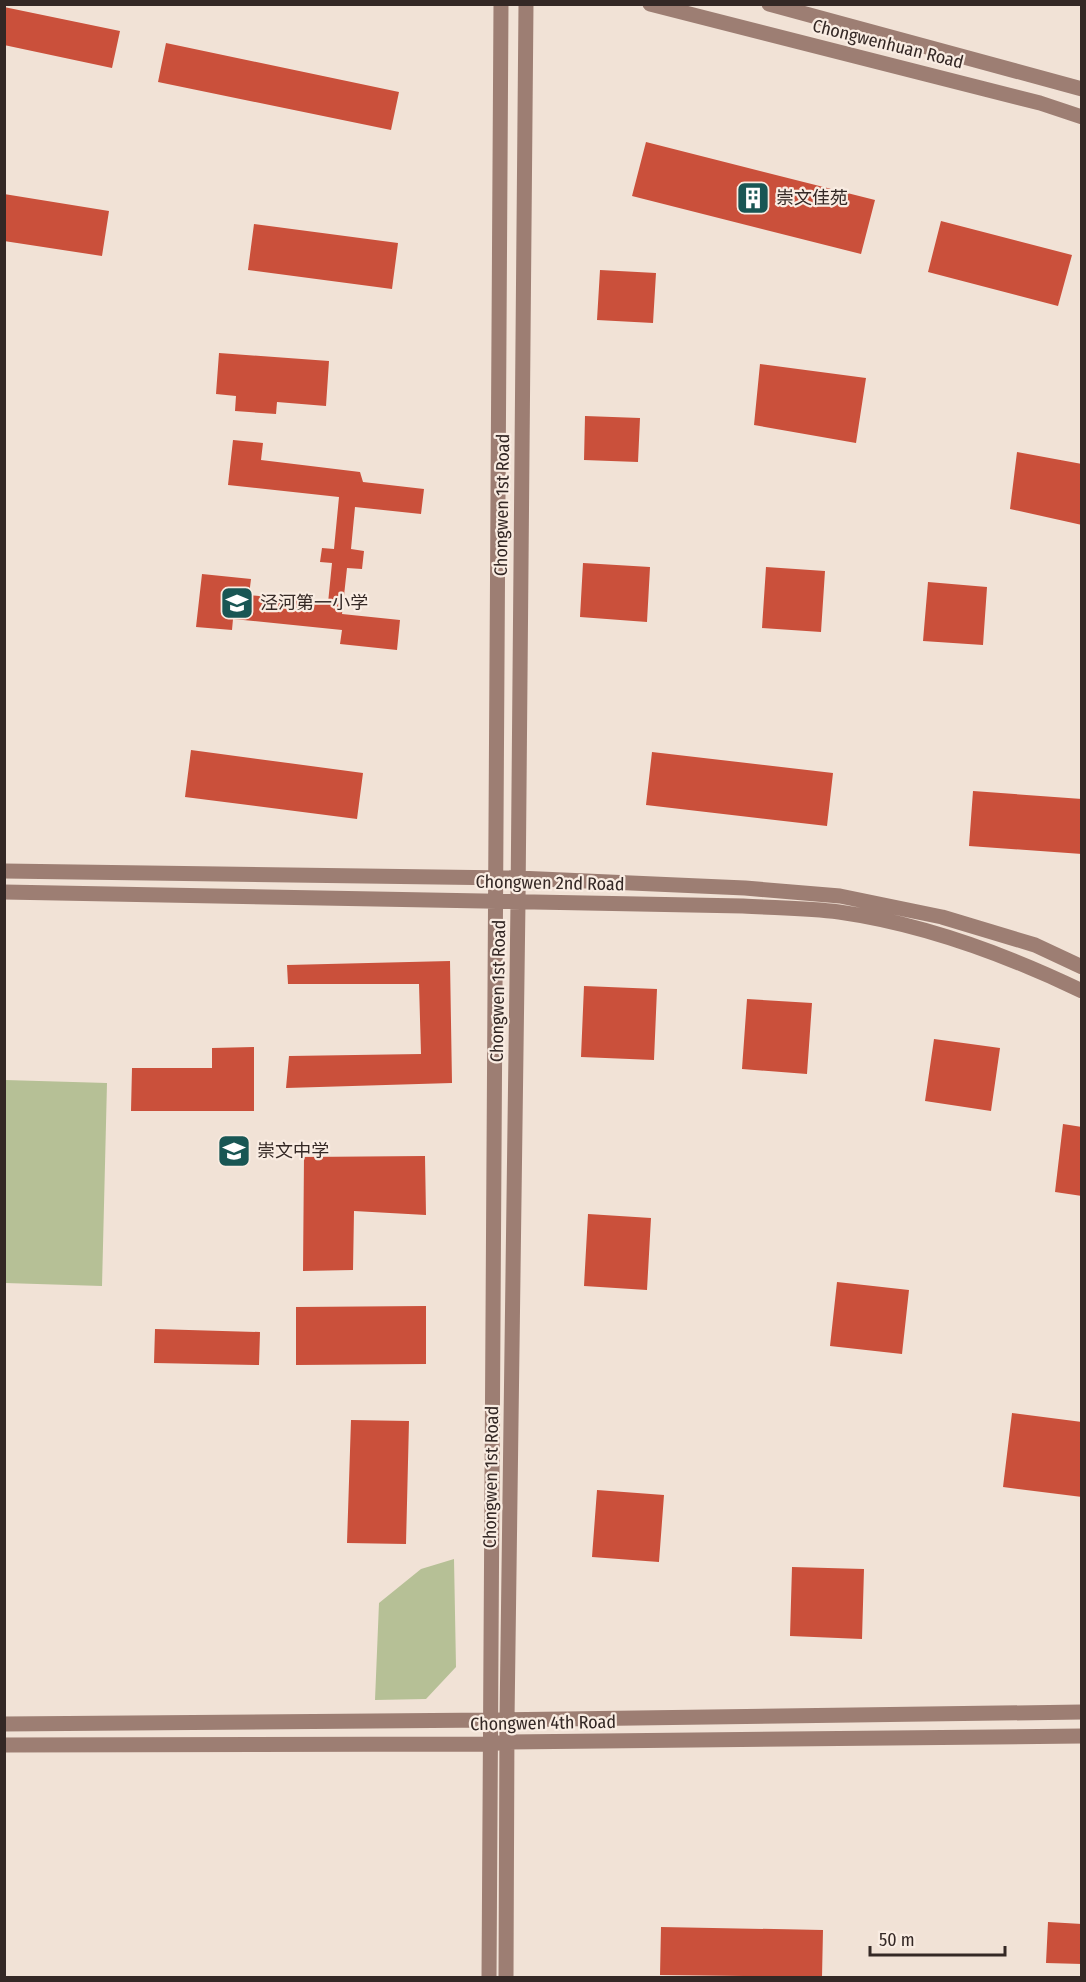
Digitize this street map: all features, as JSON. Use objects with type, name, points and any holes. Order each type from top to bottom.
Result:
[{"type":"street","name":"Chongwen 1st Road","points":[[489,1977],[501,4]]},
{"type":"street","name":"Chongwen 1st Road","points":[[506,1977],[526,4]]},
{"type":"street","name":"Chongwenhuan Road","points":[[650,4],[1017,98],[1082,117]]},
{"type":"street","name":"Chongwenhuan Road","points":[[769,4],[1082,89]]},
{"type":"street","name":"Chongwen 2nd Road","points":[[4,871],[518,878],[745,888],[840,896],[942,917],[1035,945],[1082,968]]},
{"type":"street","name":"Chongwen 2nd Road","points":[[4,892],[743,906],[839,912],[934,932],[1028,965],[1082,991]]},
{"type":"street","name":"Chongwen 4th Road","points":[[4,1724],[1082,1712]]},
{"type":"street","name":"Chongwen 4th Road","points":[[4,1745],[490,1744],[1082,1736]]},
{"type":"green space","points":[[5,1080],[107,1083],[102,1286],[5,1283]]},
{"type":"green space","points":[[454,1559],[456,1667],[426,1699],[375,1700],[379,1603],[421,1569]]},
{"type":"building","points":[[4,7],[120,31],[112,68],[4,45]]},
{"type":"building","points":[[166,43],[399,92],[391,130],[158,82]]},
{"type":"building","name":"崇文佳苑","points":[[646,142],[875,200],[861,254],[632,196]]},
{"type":"building","points":[[4,194],[109,211],[102,256],[4,241]]},
{"type":"building","points":[[941,221],[1072,255],[1058,306],[928,272]]},
{"type":"building","points":[[254,224],[398,243],[392,289],[248,270]]},
{"type":"building","points":[[600,270],[656,273],[653,323],[597,320]]},
{"type":"building","points":[[219,353],[329,361],[326,406],[277,402],[276,414],[235,411],[236,396],[216,394]]},
{"type":"building","points":[[760,364],[866,378],[856,443],[754,425]]},
{"type":"building","points":[[585,416],[640,418],[638,462],[584,460]]},
{"type":"building","name":"泾河第一小学","points":[[233,440],[263,443],[261,460],[360,472],[363,482],[424,489],[421,514],[355,507],[351,549],[364,551],[362,569],[347,568],[342,614],[400,620],[397,650],[340,644],[342,630],[233,619],[232,630],[196,627],[202,574],[251,579],[249,595],[328,603],[332,563],[320,562],[322,548],[334,549],[339,497],[228,485]]},
{"type":"building","points":[[1017,452],[1082,464],[1082,525],[1010,509]]},
{"type":"building","points":[[583,563],[650,567],[647,622],[580,617]]},
{"type":"building","points":[[766,567],[825,571],[821,632],[762,628]]},
{"type":"building","points":[[928,582],[987,587],[983,645],[923,641]]},
{"type":"building","points":[[191,750],[363,773],[357,819],[185,797]]},
{"type":"building","points":[[652,752],[833,773],[827,826],[646,805]]},
{"type":"building","points":[[973,791],[1082,799],[1082,854],[969,846]]},
{"type":"building","name":"崇文中学","points":[[450,961],[452,1083],[286,1088],[289,1056],[421,1054],[419,984],[288,984],[287,965]]},
{"type":"building","points":[[584,986],[657,989],[654,1060],[581,1057]]},
{"type":"building","points":[[747,999],[812,1003],[807,1074],[742,1069]]},
{"type":"building","points":[[934,1039],[1000,1048],[991,1111],[925,1101]]},
{"type":"building","name":"崇文中学","points":[[254,1047],[254,1111],[131,1111],[132,1068],[212,1068],[212,1048]]},
{"type":"building","points":[[1063,1124],[1082,1127],[1082,1196],[1055,1192]]},
{"type":"building","name":"崇文中学","points":[[425,1156],[426,1215],[354,1211],[353,1270],[303,1271],[304,1157]]},
{"type":"building","points":[[588,1214],[651,1218],[647,1290],[584,1286]]},
{"type":"building","points":[[837,1282],[909,1290],[902,1354],[830,1346]]},
{"type":"building","points":[[426,1306],[426,1364],[296,1365],[296,1307]]},
{"type":"building","points":[[155,1329],[260,1332],[259,1365],[154,1363]]},
{"type":"building","points":[[1012,1413],[1082,1422],[1082,1497],[1003,1487]]},
{"type":"building","points":[[351,1420],[409,1421],[406,1544],[347,1543]]},
{"type":"building","points":[[597,1490],[664,1495],[659,1562],[592,1557]]},
{"type":"building","points":[[792,1567],[864,1569],[862,1639],[790,1636]]},
{"type":"building","points":[[1048,1922],[1082,1924],[1082,1964],[1046,1963]]},
{"type":"building","points":[[661,1927],[823,1930],[822,1977],[660,1975]]},
{"type":"place","name":"崇文佳苑","points":[[753,198]]},
{"type":"place","name":"泾河第一小学","points":[[237,603]]},
{"type":"place","name":"崇文中学","points":[[234,1151]]}]
